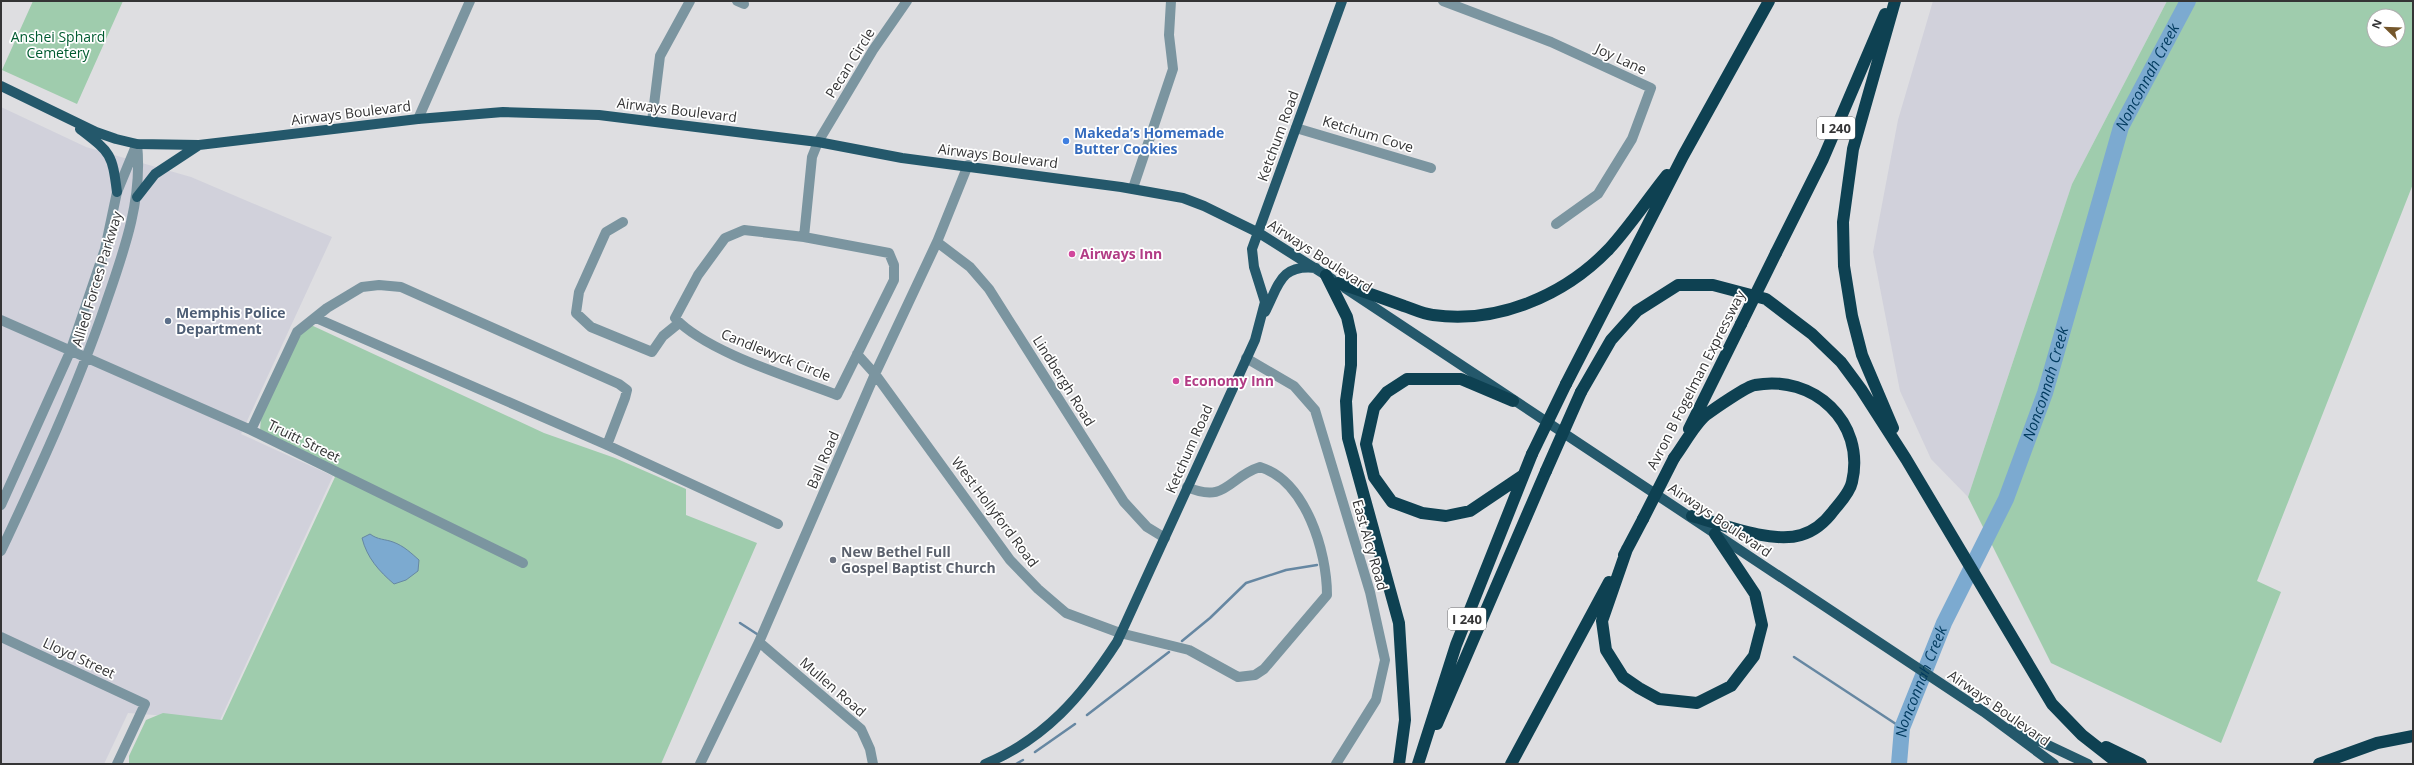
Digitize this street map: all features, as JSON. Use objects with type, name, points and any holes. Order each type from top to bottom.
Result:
[{"type":"highway","name":"I 240","points":[[1418,764],[1456,645],[1532,454],[1566,384],[1683,156],[1769,1]]},
{"type":"highway","name":"Avron B Fogelman Expressway","points":[[1511,764],[1627,549],[1674,458],[1823,159],[1890,1]]},
{"type":"highway","points":[[1895,1],[1853,149],[1843,222],[1844,266],[1852,316],[1862,355],[1906,459]]},
{"type":"highway","points":[[1338,283],[1431,315],[1461,318],[1492,314],[1516,308],[1542,298],[1573,280],[1592,266],[1631,224],[1683,156]]},
{"type":"highway","points":[[1322,272],[1347,318],[1351,335],[1351,365],[1346,401],[1348,438],[1399,623],[1405,720],[1399,764]]},
{"type":"highway","points":[[1418,764],[1447,704],[1581,392],[1611,340],[1637,311],[1678,286],[1713,285],[1766,299],[1812,334],[1841,362],[1913,470],[2021,655],[2052,704],[2082,735],[2119,764]]},
{"type":"highway","points":[[1513,402],[1461,379],[1408,379],[1387,392],[1374,408],[1366,444],[1374,477],[1392,502],[1422,513],[1446,516],[1470,510],[1522,476]]},
{"type":"highway","points":[[1674,458],[1706,415],[1754,385],[1785,384],[1809,391],[1828,404],[1842,418],[1849,437],[1853,459],[1852,483],[1824,523],[1801,535],[1776,537],[1692,516]]},
{"type":"highway","points":[[1627,549],[1602,621],[1606,650],[1623,677],[1639,688],[1659,699],[1697,703],[1731,686],[1754,656],[1762,625],[1755,594],[1715,534]]},
{"type":"highway","points":[[2082,735],[2141,764]]},
{"type":"highway","points":[[2319,764],[2377,743],[2413,736]]},
{"type":"main road","name":"Ketchum Road","points":[[984,764],[1005,756],[1058,718],[1090,684],[1120,633],[1165,538],[1246,358],[1262,318],[1265,302],[1254,267],[1252,249],[1342,1]]},
{"type":"main road","name":"Airways Boulevard","points":[[1,86],[66,118],[116,140],[137,144],[199,145],[418,119],[503,112],[599,115],[818,142],[902,158],[968,165],[1133,188],[1190,200],[1258,233],[1322,272],[1513,402],[1692,516],[1715,534],[1998,721],[2054,764]]},
{"type":"main road","points":[[66,118],[104,147],[113,162],[117,192]]},
{"type":"main road","points":[[137,197],[155,174],[199,145]]},
{"type":"main road","points":[[1262,318],[1283,276],[1293,268],[1322,272]]},
{"type":"main road","points":[[1998,721],[2088,764]]},
{"type":"street","points":[[418,119],[470,1]]},
{"type":"street","points":[[652,121],[660,56],[690,1]]},
{"type":"street","name":"Pecan Circle","points":[[818,142],[873,50],[907,1]]},
{"type":"street","points":[[1133,188],[1173,69],[1168,35],[1171,1]]},
{"type":"street","name":"Joy Lane","points":[[1443,1],[1551,42],[1651,88],[1632,139],[1598,194],[1556,224]]},
{"type":"street","name":"Ketchum Cove","points":[[1296,128],[1432,168]]},
{"type":"street","points":[[804,237],[812,157],[818,142]]},
{"type":"street","name":"Allied Forces Parkway","points":[[1,505],[70,352],[105,249],[117,192],[137,144]]},
{"type":"street","name":"Allied Forces Parkway","points":[[1,551],[87,360],[123,254],[137,197],[139,164],[137,144]]},
{"type":"street","name":"Ball Road","points":[[700,764],[761,638],[875,374],[937,242],[968,165]]},
{"type":"street","points":[[623,222],[606,232],[579,292],[576,313],[591,327],[652,352],[663,336],[678,323]]},
{"type":"street","name":"Candlewyck Circle","points":[[744,230],[804,237],[889,253],[894,265],[894,280],[837,395],[720,349],[678,323],[675,318],[698,275],[726,238],[744,230]]},
{"type":"street","name":"Lindbergh Road","points":[[937,242],[970,267],[989,289],[1124,502],[1147,527],[1165,538]]},
{"type":"street","points":[[251,430],[298,332],[327,308],[362,287],[379,285],[401,287],[619,384],[627,390],[607,445]]},
{"type":"street","points":[[316,318],[607,445],[778,524]]},
{"type":"street","name":"Truitt Street","points":[[1,320],[87,360],[251,430],[523,563]]},
{"type":"street","points":[[858,354],[875,374]]},
{"type":"street","name":"East Alcy Road","points":[[1246,358],[1294,386],[1315,410],[1370,592],[1385,660],[1376,700],[1336,764]]},
{"type":"street","name":"West Hollyford Road","points":[[875,374],[1010,560],[1038,589],[1066,613],[1120,633],[1189,650],[1238,677],[1255,675],[1264,669],[1327,595],[1318,542],[1310,518],[1301,501],[1288,486],[1274,474],[1260,467],[1226,487],[1208,494],[1187,487]]},
{"type":"street","name":"Lloyd Street","points":[[1,637],[145,704],[117,764]]},
{"type":"street","name":"Mullen Road","points":[[761,638],[861,729],[870,750],[873,764]]},
{"type":"shaded area","points":[[1933,1],[2167,1],[2072,184],[1968,497],[1931,459],[1900,391],[1873,252],[1898,120]]},
{"type":"shaded area","points":[[1,107],[86,147],[191,177],[332,237],[241,434],[333,476],[220,720],[128,713],[104,764],[1,764]]},
{"type":"green space","name":"Anshei Sphard Cemetery","points":[[33,1],[123,1],[77,104],[2,70]]},
{"type":"green space","points":[[2167,1],[2413,1],[2413,184],[2257,581],[2281,592],[2221,743],[2051,663],[1968,497],[2072,184]]},
{"type":"green space","points":[[311,325],[544,433],[615,458],[686,489],[686,515],[757,543],[661,764],[129,764],[129,756],[146,720],[163,713],[222,720],[335,477],[260,431],[261,416],[300,335]]},
{"type":"water","points":[[370,534],[397,544],[407,550],[419,560],[418,571],[406,580],[394,584],[383,574],[367,552],[362,538]]},
{"type":"waterway","name":"Nonconnah Creek","points":[[1899,764],[1902,728],[1944,623],[2006,499],[2045,393],[2121,127],[2188,1]]},
{"type":"waterway","points":[[1182,641],[1210,618],[1246,583],[1286,570],[1317,565]]},
{"type":"waterway","points":[[740,623],[760,636]]},
{"type":"waterway","points":[[1087,715],[1169,652]]},
{"type":"waterway","points":[[1794,657],[1902,728]]},
{"type":"waterway","points":[[1035,752],[1075,724]]},
{"type":"waterway","points":[[1016,764],[1023,760]]},
{"type":"place","name":"Makeda’s Homemade Butter Cookies","points":[[1066,141]]},
{"type":"place","name":"Airways Inn","points":[[1072,254]]},
{"type":"place","name":"Memphis Police Department","points":[[168,321]]},
{"type":"place","name":"Economy Inn","points":[[1176,381]]},
{"type":"place","name":"New Bethel Full Gospel Baptist Church","points":[[833,560]]}]
